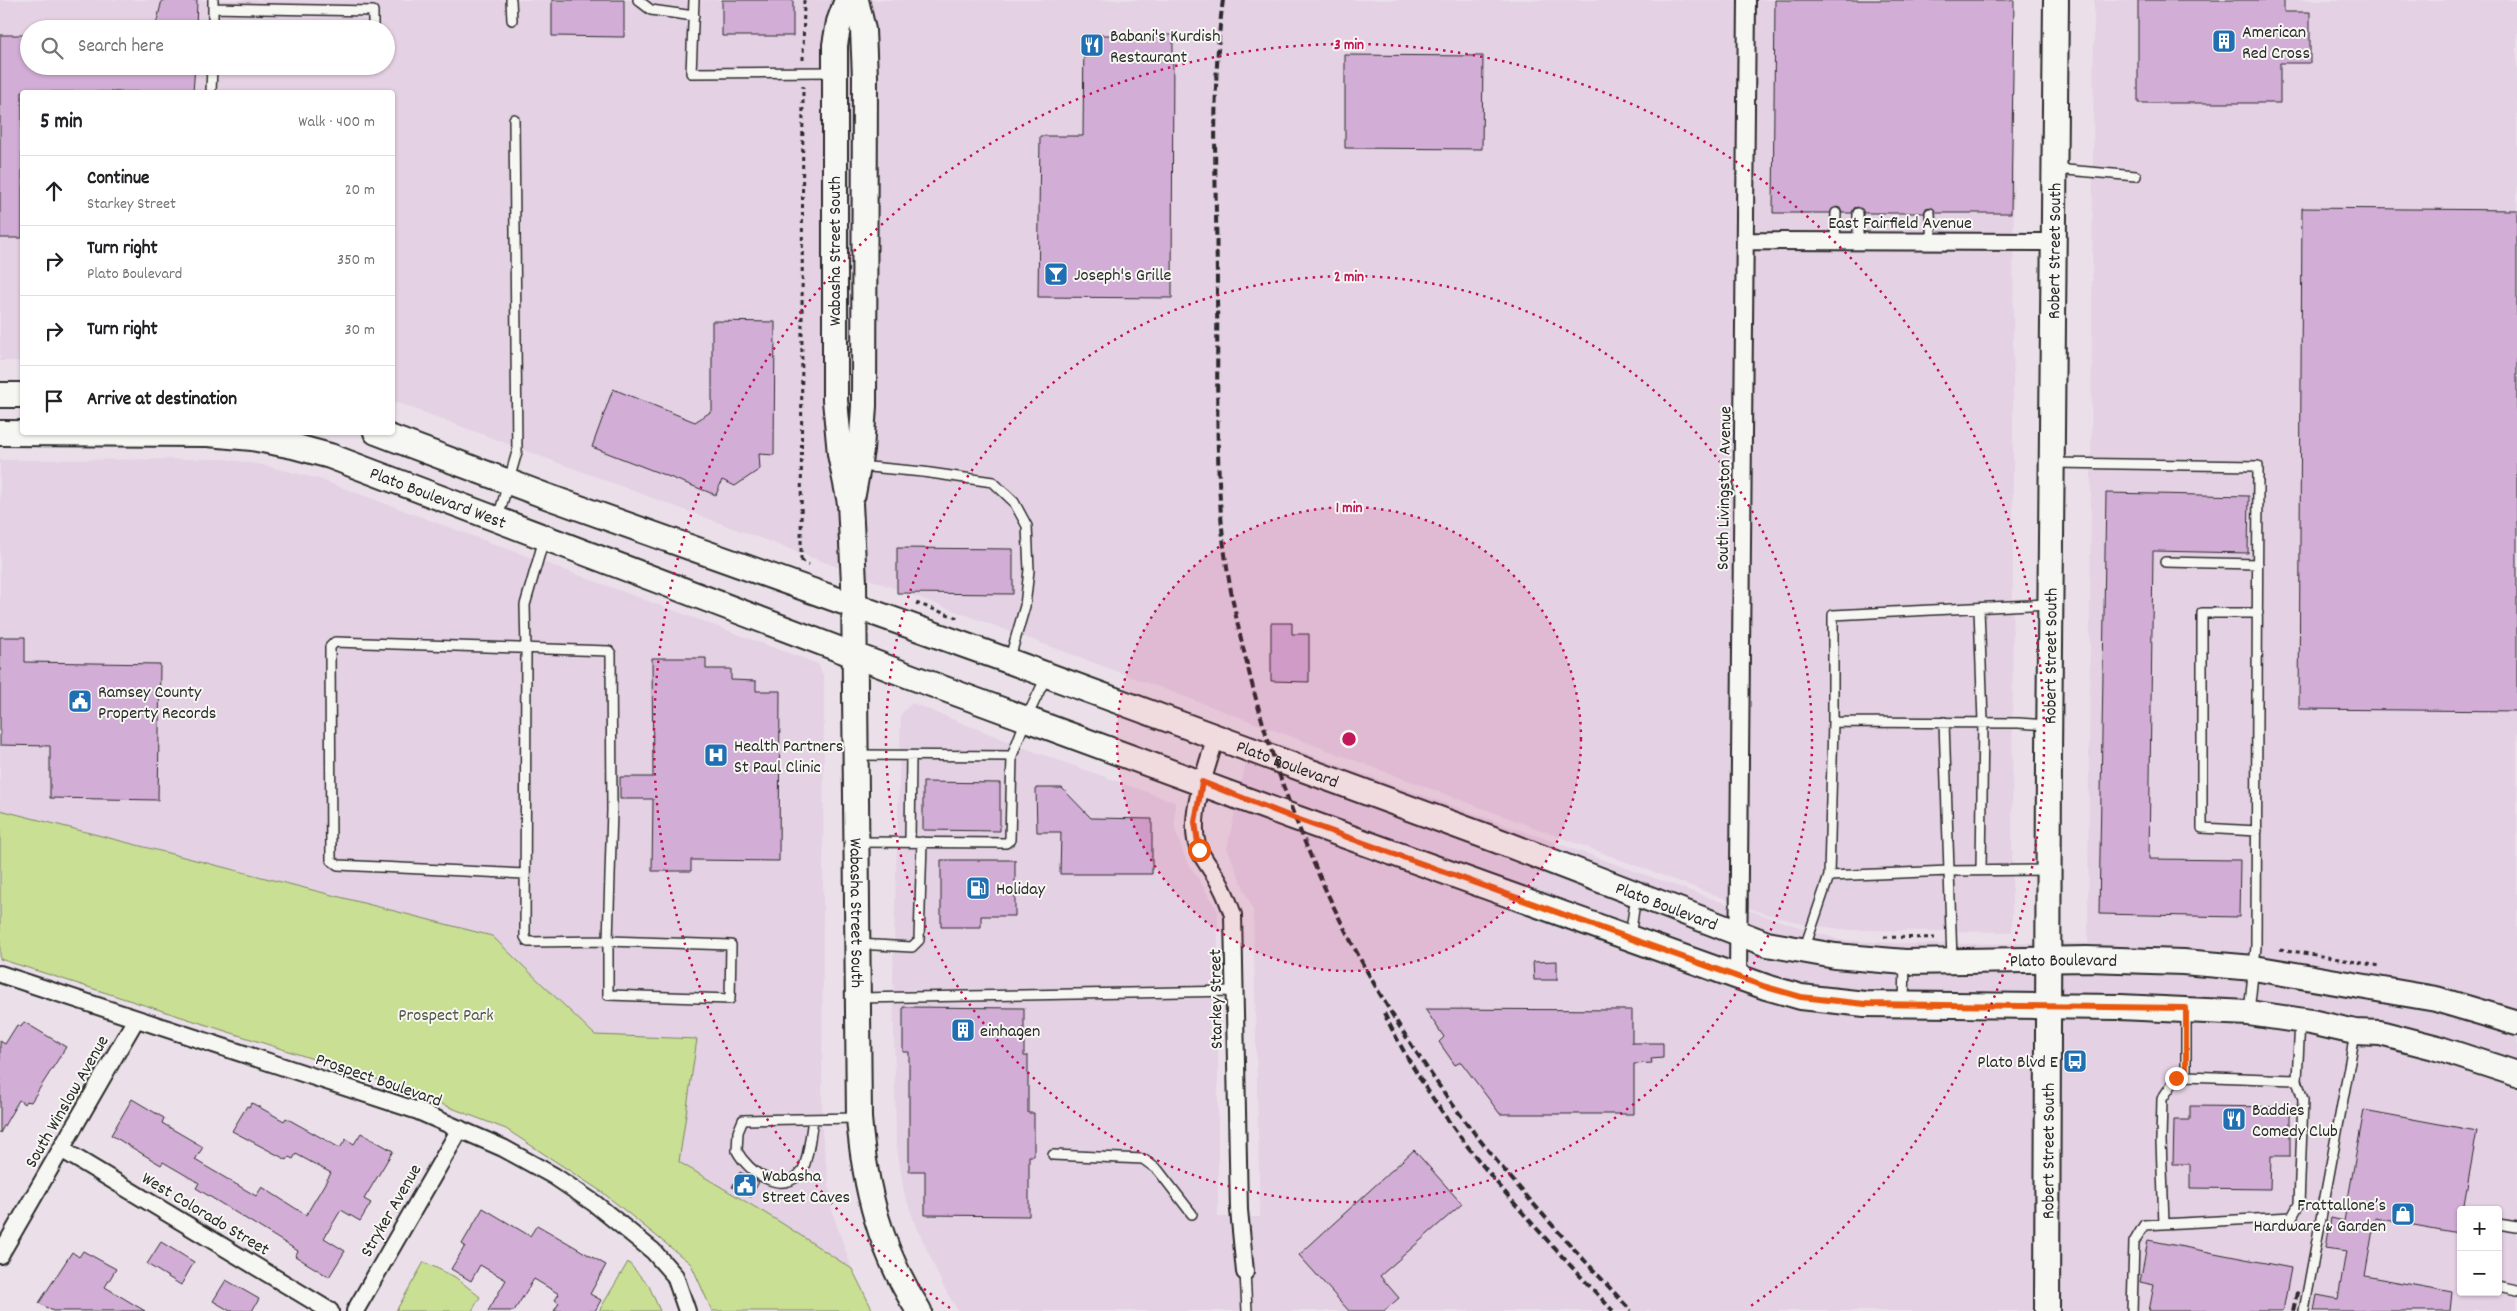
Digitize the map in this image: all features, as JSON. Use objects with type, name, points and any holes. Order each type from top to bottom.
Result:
[{"type":"main road","name":"Wabasha Street South","points":[[847,0],[839,22],[835,45],[835,400],[838,436],[850,503],[855,604],[855,842],[859,1118],[866,1181],[874,1216],[900,1278],[919,1311]]},
{"type":"main road","name":"Wabasha Street South","points":[[850,503],[858,466],[864,406],[866,77],[863,30],[856,0]]},
{"type":"main road","name":"Robert Street South","points":[[2047,1311],[2056,0]]},
{"type":"main road","points":[[0,395],[20,394]]},
{"type":"main road","name":"Plato Boulevard West","points":[[0,433],[20,433]]},
{"type":"main road","name":"Plato Boulevard West","points":[[226,435],[293,446],[330,456],[856,655]]},
{"type":"main road","points":[[384,435],[509,482],[855,604]]},
{"type":"main road","name":"Plato Boulevard","points":[[855,604],[1496,840],[1738,934],[1803,952],[1905,962],[1952,949],[2048,960],[2159,961],[2254,968],[2436,999],[2517,1023]]},
{"type":"main road","points":[[856,655],[1026,719],[1202,782],[1294,818],[1801,997],[1865,1004],[2186,1008],[2249,1013],[2300,1020],[2356,1032],[2380,1033],[2517,1074]]},
{"type":"street","name":"South Livingston Avenue","points":[[1738,976],[1747,0]]},
{"type":"street","name":"East Fairfield Avenue","points":[[1746,241],[2055,242]]},
{"type":"street","name":"Starkey Street","points":[[1216,737],[1202,782],[1195,822],[1199,850],[1223,890],[1233,915],[1239,1210],[1245,1272]]},
{"type":"street","name":"Prospect Boulevard","points":[[0,974],[418,1111],[503,1148],[554,1176],[654,1251],[675,1276],[686,1311]]},
{"type":"street","name":"South Winslow Avenue","points":[[0,1255],[136,1019]]},
{"type":"street","name":"Stryker Avenue","points":[[355,1311],[460,1129]]},
{"type":"street","name":"West Colorado Street","points":[[61,1149],[330,1311]]},
{"type":"lane","points":[[511,0],[512,20]]},
{"type":"lane","points":[[638,0],[651,10],[694,16]]},
{"type":"lane","points":[[694,0],[691,73],[835,72]]},
{"type":"lane","points":[[213,20],[213,4],[373,11],[373,20]]},
{"type":"lane","points":[[212,75],[212,90]]},
{"type":"lane","points":[[498,519],[517,452],[514,119]]},
{"type":"lane","points":[[2055,170],[2136,176]]},
{"type":"lane","points":[[1835,242],[1836,213]]},
{"type":"lane","points":[[1858,213],[1858,242]]},
{"type":"lane","points":[[1930,213],[1932,242]]},
{"type":"lane","points":[[2053,463],[2258,466],[2257,831],[2254,968],[2249,1013]]},
{"type":"lane","points":[[858,466],[923,472],[993,482],[1014,502],[1027,526],[1029,570],[1026,606],[1009,661]]},
{"type":"lane","points":[[525,874],[338,865],[331,860],[330,647],[335,642],[526,649],[609,651],[611,654],[612,810],[608,941],[608,995],[730,999],[731,945],[608,941],[528,942],[525,938],[526,649],[525,605],[544,536]]},
{"type":"lane","points":[[2165,562],[2258,564]]},
{"type":"lane","points":[[1803,952],[1829,876],[1833,722],[1833,615],[2051,603]]},
{"type":"lane","points":[[1979,608],[1982,722],[1981,870]]},
{"type":"lane","points":[[2257,831],[2202,828],[2202,613],[2258,613]]},
{"type":"lane","points":[[855,842],[1006,844],[1010,840],[1012,756],[1026,719],[1047,675]]},
{"type":"lane","points":[[1833,722],[1982,722],[2050,726]]},
{"type":"lane","points":[[1944,722],[1952,949]]},
{"type":"lane","points":[[856,755],[1012,756]]},
{"type":"lane","points":[[910,842],[911,756]]},
{"type":"lane","points":[[856,944],[912,947],[918,940],[922,842]]},
{"type":"lane","points":[[1829,876],[1949,870],[2050,870]]},
{"type":"lane","points":[[1630,937],[1636,895]]},
{"type":"lane","points":[[1904,1005],[1905,962]]},
{"type":"lane","points":[[857,998],[1235,991]]},
{"type":"lane","points":[[2186,1008],[2186,1076]]},
{"type":"lane","points":[[2132,1311],[2134,1242],[2144,1225],[2292,1217],[2299,1204],[2302,1138],[2303,1100],[2296,1080],[2300,1020]]},
{"type":"lane","points":[[2304,1311],[2356,1032]]},
{"type":"lane","points":[[2164,1224],[2161,1141],[2162,1099],[2176,1078],[2186,1076],[2296,1080]]},
{"type":"lane","points":[[813,1118],[803,1170],[794,1179],[782,1184],[772,1181],[749,1167],[737,1151],[738,1132],[743,1120],[813,1118],[859,1118]]},
{"type":"lane","points":[[1053,1155],[1143,1159],[1158,1170],[1192,1214]]},
{"type":"lane","points":[[2502,1225],[2517,1227]]},
{"type":"lane","points":[[1245,1272],[1247,1311]]},
{"type":"lane","points":[[2502,1287],[2517,1290]]},
{"type":"path","points":[[804,0],[801,560],[805,564]]},
{"type":"path","points":[[1877,937],[1952,949]]},
{"type":"shaded area","points":[[0,0],[2014,0],[2012,932],[1850,930],[1808,925],[1763,913],[395,402],[395,90],[20,90],[20,361],[0,361]]},
{"type":"shaded area","points":[[2094,0],[2517,0],[2517,1311],[958,1311],[943,1286],[913,1218],[904,1192],[896,1141],[893,976],[901,714],[912,703],[1030,750],[1175,802],[1175,829],[1185,857],[1218,911],[1218,1217],[1260,1217],[1253,911],[1227,848],[1252,734],[1710,898],[1840,940],[1910,944],[2088,943]]},
{"type":"shaded area","points":[[224,459],[263,465],[319,479],[818,664],[824,677],[822,1132],[833,1214],[852,1269],[678,1162],[697,1039],[595,1036],[492,936],[0,810],[0,460]]},
{"type":"green space","name":"Prospect Park","points":[[0,810],[492,936],[595,1035],[697,1039],[679,1162],[780,1222],[852,1269],[873,1311],[712,1311],[691,1264],[602,1192],[506,1129],[379,1080],[0,959]]},
{"type":"green space","points":[[424,1262],[455,1277],[480,1297],[472,1311],[396,1311]]},
{"type":"green space","points":[[628,1262],[649,1286],[660,1311],[599,1311]]},
{"type":"building","points":[[162,0],[197,0],[196,20],[157,20]]},
{"type":"building","points":[[552,0],[624,0],[624,37],[552,36]]},
{"type":"building","points":[[722,0],[793,0],[793,36],[722,36]]},
{"type":"building","points":[[1775,0],[2014,0],[2011,213],[1936,213],[1930,207],[1926,208],[1924,213],[1864,213],[1858,207],[1854,208],[1852,213],[1842,213],[1840,208],[1836,207],[1830,213],[1773,213]]},
{"type":"building","name":"American Red Cross","points":[[2138,0],[2284,0],[2284,12],[2310,12],[2310,63],[2280,63],[2280,103],[2138,103]]},
{"type":"building","points":[[0,35],[20,35],[20,75],[194,75],[193,90],[20,90],[20,238],[0,238]]},
{"type":"building","points":[[1084,35],[1173,35],[1172,298],[1038,297],[1040,136],[1083,136]]},
{"type":"building","points":[[1345,55],[1483,56],[1482,149],[1345,148]]},
{"type":"building","points":[[2302,208],[2517,210],[2517,711],[2299,709]]},
{"type":"building","points":[[712,321],[775,322],[774,455],[759,454],[760,469],[735,486],[722,480],[716,495],[592,447],[613,389],[695,422],[712,411]]},
{"type":"building","points":[[2106,493],[2249,496],[2248,553],[2153,551],[2149,859],[2240,860],[2239,917],[2099,914]]},
{"type":"building","points":[[897,548],[1013,549],[1013,594],[897,593]]},
{"type":"building","points":[[1271,623],[1292,623],[1292,634],[1309,634],[1309,682],[1271,681]]},
{"type":"building","name":"Ramsey County Property Records","points":[[0,637],[25,637],[25,662],[160,664],[158,800],[50,798],[50,746],[0,745]]},
{"type":"building","name":"Health Partners St Paul Clinic","points":[[652,658],[706,658],[706,669],[731,669],[731,680],[756,681],[756,691],[780,691],[779,861],[691,860],[691,871],[652,871],[653,799],[620,799],[620,777],[653,777]]},
{"type":"building","points":[[923,782],[1000,783],[1000,831],[923,830]]},
{"type":"building","points":[[1036,788],[1062,788],[1091,818],[1152,819],[1152,874],[1060,874],[1061,832],[1037,832]]},
{"type":"building","name":"Holiday","points":[[941,860],[1015,860],[1015,916],[981,916],[981,927],[941,927]]},
{"type":"building","points":[[1557,961],[1557,980],[1534,980],[1533,962]]},
{"type":"building","points":[[903,1007],[1024,1008],[1024,1056],[1028,1056],[1028,1113],[1034,1113],[1034,1156],[1029,1156],[1029,1216],[925,1215],[925,1171],[909,1171],[909,1052],[903,1052]]},
{"type":"building","points":[[1425,1009],[1632,1010],[1632,1043],[1663,1043],[1663,1058],[1651,1059],[1652,1063],[1634,1064],[1634,1114],[1500,1114],[1461,1062],[1455,1065],[1439,1042],[1444,1037]]},
{"type":"building","points":[[24,1022],[66,1047],[31,1102],[26,1101],[24,1104],[19,1100],[0,1133],[0,1041],[5,1044],[17,1025],[21,1027]]},
{"type":"building","points":[[132,1099],[164,1118],[162,1123],[203,1147],[195,1160],[256,1196],[262,1187],[306,1215],[331,1173],[296,1154],[293,1159],[289,1157],[287,1160],[232,1131],[247,1106],[249,1107],[252,1103],[284,1121],[286,1118],[340,1148],[346,1139],[354,1144],[361,1133],[393,1151],[364,1199],[371,1203],[360,1221],[341,1210],[324,1238],[345,1251],[329,1277],[295,1256],[298,1251],[196,1188],[199,1183],[163,1162],[161,1165],[111,1135]]},
{"type":"building","points":[[2190,1106],[2290,1107],[2290,1156],[2271,1156],[2270,1189],[2190,1188],[2190,1164],[2173,1164],[2174,1120],[2190,1120]]},
{"type":"building","name":"Frattallone’s Hardware & Garden","points":[[2364,1110],[2477,1131],[2464,1206],[2457,1206],[2457,1233],[2375,1218],[2365,1276],[2452,1292],[2450,1311],[2314,1311],[2317,1295],[2338,1299],[2346,1251],[2326,1248],[2331,1218],[2344,1221]]},
{"type":"building","points":[[1414,1150],[1462,1204],[1380,1276],[1399,1298],[1384,1311],[1349,1311],[1299,1255]]},
{"type":"building","name":"Wabasha Street Caves","points":[[740,1172],[759,1182],[751,1197],[732,1187]]},
{"type":"building","points":[[483,1208],[530,1236],[537,1225],[606,1265],[590,1294],[601,1300],[595,1311],[554,1311],[559,1303],[555,1300],[559,1294],[534,1279],[514,1311],[488,1311],[506,1280],[480,1265],[471,1281],[451,1269],[465,1246],[462,1244]]},
{"type":"building","points":[[2148,1240],[2291,1268],[2283,1311],[2149,1311],[2154,1285],[2140,1282]]},
{"type":"building","points":[[161,1242],[194,1262],[181,1285],[147,1264]]},
{"type":"building","points":[[83,1251],[116,1269],[105,1287],[145,1311],[53,1311],[39,1303],[72,1252],[79,1257]]},
{"type":"building","points":[[226,1280],[259,1299],[252,1311],[230,1311],[213,1301]]},
{"type":"railway","points":[[1223,0],[1215,110],[1217,416],[1220,508],[1225,555],[1241,639],[1267,736],[1288,799],[1340,921],[1406,1036],[1443,1091],[1483,1144],[1555,1229],[1631,1311]]},
{"type":"railway","points":[[1384,1013],[1406,1055],[1431,1095],[1487,1171],[1517,1207],[1613,1311]]},
{"type":"railway","points":[[2293,1311],[2298,1288]]},
{"type":"place","name":"American Red Cross","points":[[2224,41]]},
{"type":"place","name":"Babani's Kurdish Restaurant","points":[[1092,45]]},
{"type":"place","name":"Joseph's Grille","points":[[1056,274]]},
{"type":"place","name":"Ramsey County Property Records","points":[[80,701]]},
{"type":"place","name":"Health Partners St Paul Clinic","points":[[716,755]]},
{"type":"place","name":"Holiday","points":[[978,888]]},
{"type":"place","name":"einhagen","points":[[963,1030]]},
{"type":"place","name":"Plato Blvd E","points":[[2075,1061]]},
{"type":"place","name":"Baddies Comedy Club","points":[[2234,1119]]},
{"type":"place","name":"Wabasha Street Caves","points":[[745,1185]]},
{"type":"place","name":"Frattallone’s Hardware & Garden","points":[[2403,1214]]},
{"type":"route","points":[[1199,850],[1195,822],[1202,782],[1294,818],[1766,987],[1801,997],[1830,1002],[1865,1004],[2186,1008],[2186,1076],[2176,1078]]}]
